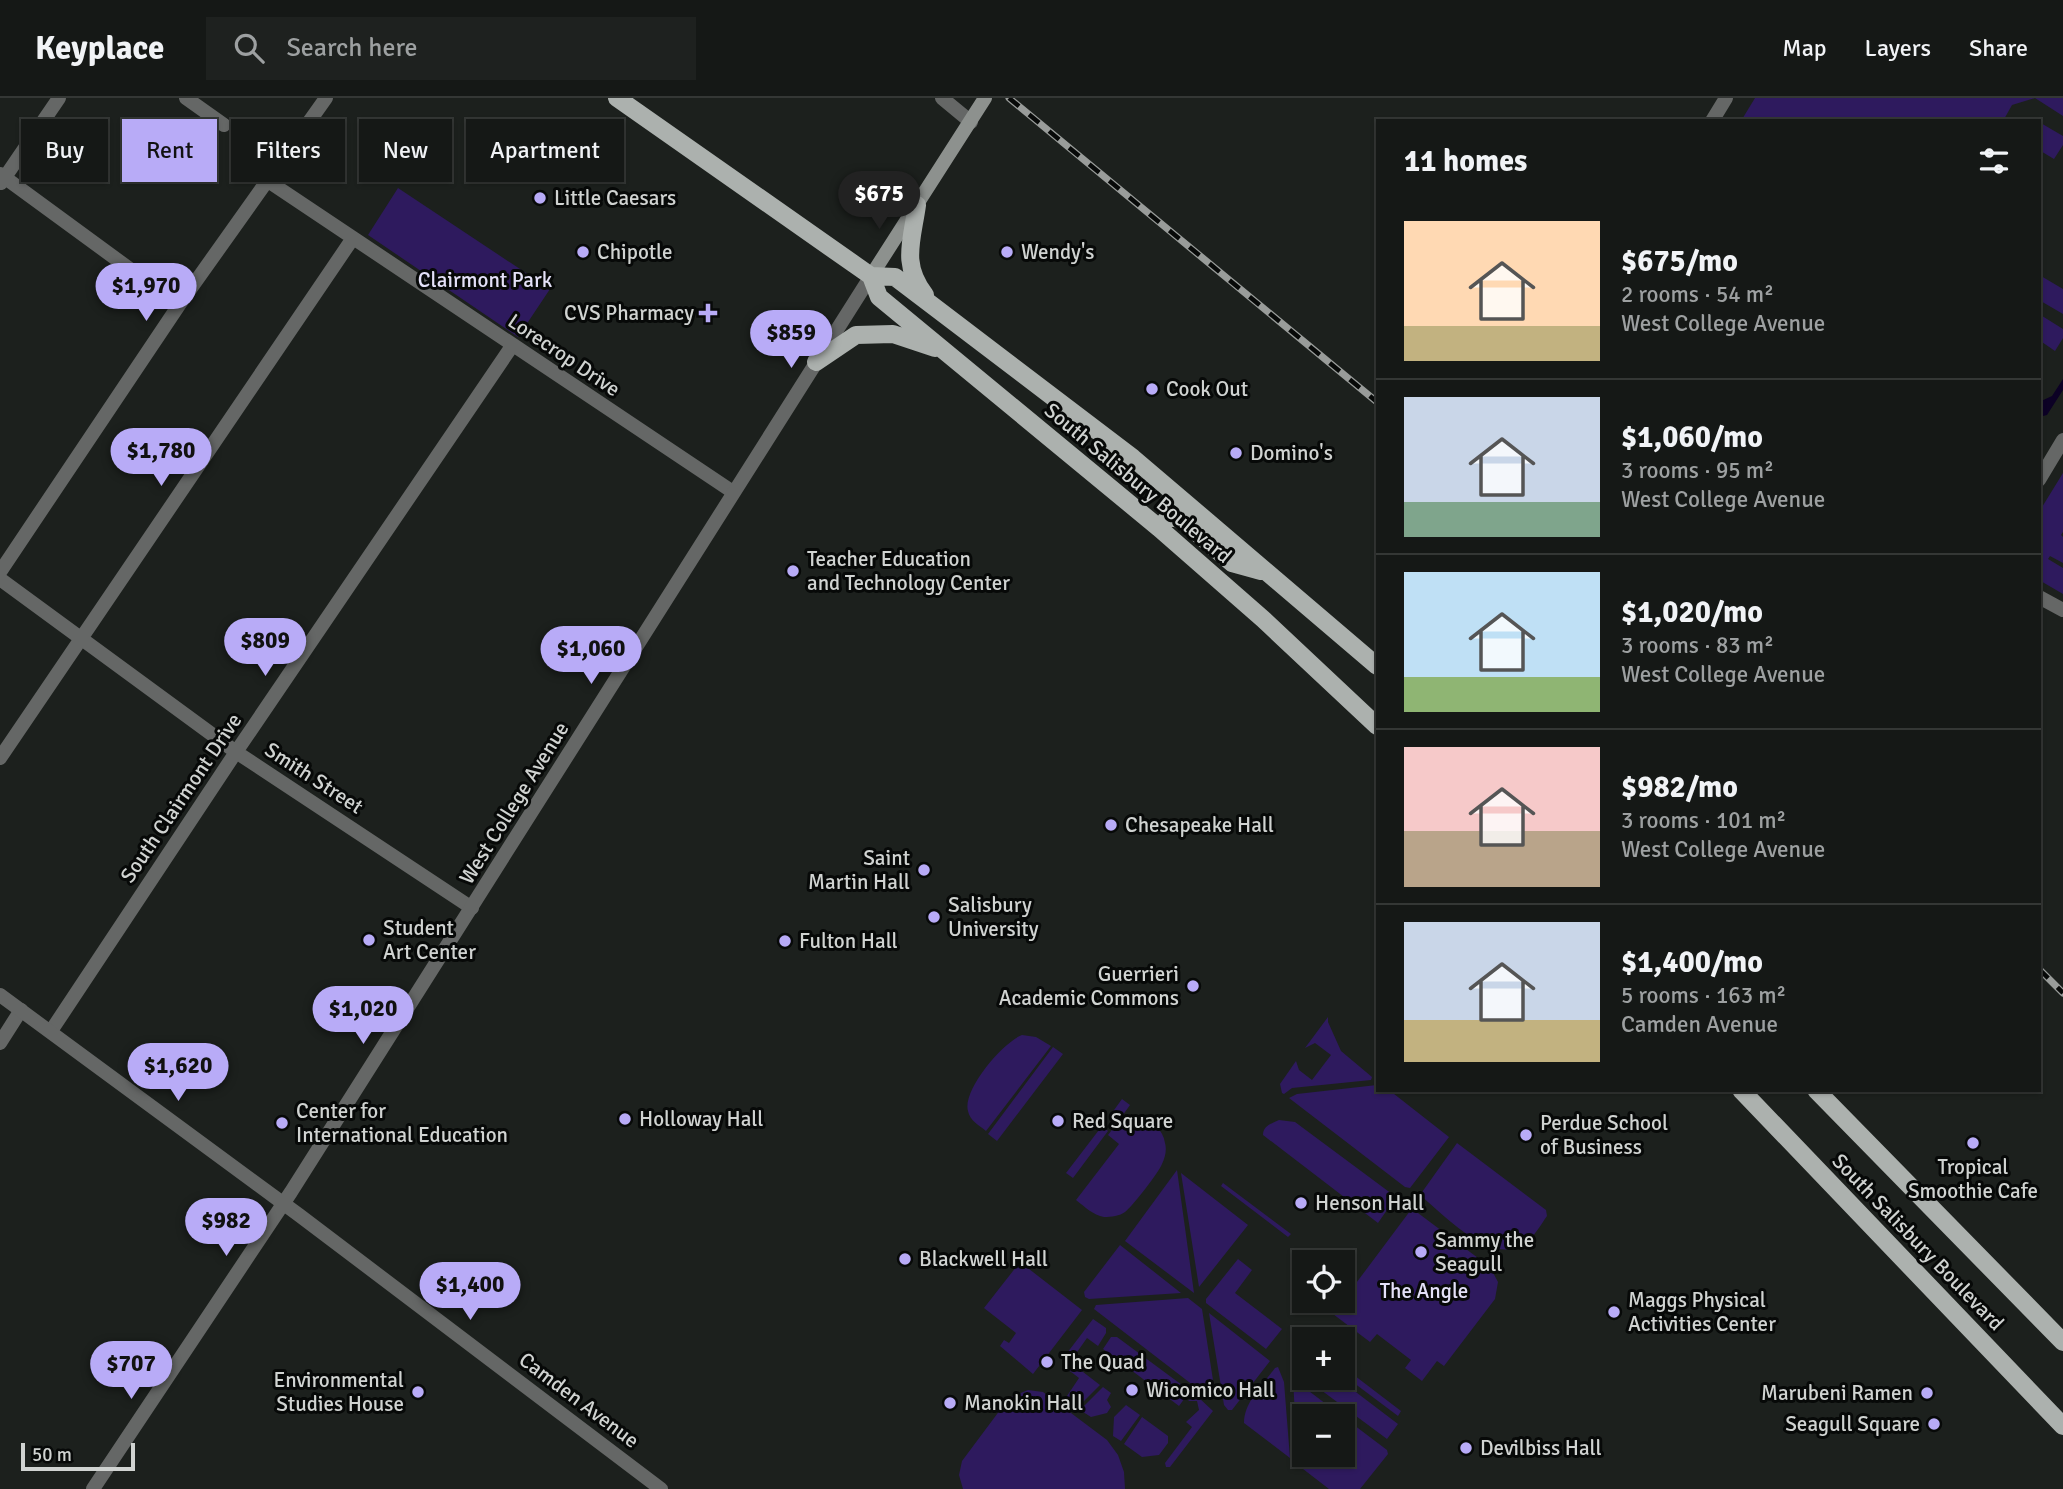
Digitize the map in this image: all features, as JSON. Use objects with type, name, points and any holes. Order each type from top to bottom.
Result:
[{"type":"main road","name":"South Salisbury Boulevard","points":[[617,98],[871,276],[895,277],[1133,458],[1376,665]]},
{"type":"main road","name":"West College Avenue","points":[[871,276],[985,98]]},
{"type":"main road","points":[[917,205],[909,256],[911,269],[914,281],[936,308]]},
{"type":"main road","name":"South Salisbury Boulevard","points":[[871,276],[879,297],[1159,528],[1376,725]]},
{"type":"main road","points":[[816,362],[856,335],[893,334],[946,352]]},
{"type":"main road","points":[[1159,528],[1169,517],[1181,519],[1232,563],[1268,573]]},
{"type":"main road","name":"South Salisbury Boulevard","points":[[1743,1092],[2063,1426]]},
{"type":"main road","name":"South Salisbury Boulevard","points":[[1818,1092],[2063,1342]]},
{"type":"street","points":[[59,98],[2,179],[179,305]]},
{"type":"street","points":[[186,98],[224,125]]},
{"type":"street","points":[[311,119],[326,98]]},
{"type":"street","points":[[942,98],[971,122]]},
{"type":"street","points":[[1713,119],[1726,98]]},
{"type":"street","points":[[0,572],[179,305],[267,182]]},
{"type":"street","name":"Lorecrop Drive","points":[[269,182],[733,492]]},
{"type":"street","points":[[0,758],[353,238]]},
{"type":"street","name":"West College Avenue","points":[[93,1489],[284,1204],[871,276]]},
{"type":"street","name":"South Clairmont Drive","points":[[51,1031],[236,752],[512,346]]},
{"type":"street","points":[[2041,477],[2063,440]]},
{"type":"street","name":"Smith Street","points":[[0,579],[236,752],[472,908]]},
{"type":"street","points":[[2041,598],[2063,610]]},
{"type":"street","name":"Camden Avenue","points":[[0,995],[284,1204],[661,1489]]},
{"type":"street","points":[[0,1043],[21,1010]]},
{"type":"green space","points":[[1755,98],[2035,98],[2012,105],[2004,119],[1742,119]]},
{"type":"green space","points":[[2035,98],[2063,98],[2063,116]]},
{"type":"green space","points":[[2041,123],[2063,136],[2063,145],[2054,159],[2041,151]]},
{"type":"green space","name":"Clairmont Park","points":[[398,188],[550,289],[518,337],[368,235]]},
{"type":"green space","points":[[2041,276],[2063,289],[2063,314],[2041,301]]},
{"type":"green space","points":[[2041,315],[2063,329],[2063,338],[2055,351],[2041,341]]},
{"type":"green space","points":[[2063,473],[2063,563],[2050,556],[2048,559],[2063,568],[2063,594],[2041,581],[2041,509]]},
{"type":"green space","points":[[1328,1017],[1341,1051],[1372,1077],[1371,1080],[1292,1088],[1282,1093],[1280,1084],[1296,1061],[1299,1070],[1312,1080],[1331,1055],[1315,1043],[1305,1048]]},
{"type":"green space","points":[[1022,1035],[1036,1037],[1051,1046],[986,1131],[975,1123],[969,1114],[971,1091],[995,1057]]},
{"type":"green space","points":[[1053,1047],[1063,1054],[997,1141],[988,1134]]},
{"type":"green space","points":[[1376,1085],[1376,1092],[1392,1092],[1449,1137],[1410,1188],[1405,1187],[1289,1098],[1297,1094]]},
{"type":"green space","points":[[1122,1099],[1130,1105],[1120,1119],[1131,1127],[1141,1114],[1149,1120],[1164,1138],[1165,1154],[1156,1174],[1128,1209],[1118,1215],[1104,1217],[1093,1213],[1076,1200],[1119,1144],[1108,1135],[1117,1123],[1109,1117]]},
{"type":"green space","points":[[1279,1120],[1295,1122],[1396,1197],[1378,1223],[1263,1135],[1266,1127]]},
{"type":"green space","points":[[1102,1126],[1108,1131],[1073,1178],[1066,1173]]},
{"type":"green space","points":[[1457,1143],[1546,1210],[1547,1216],[1536,1232],[1522,1245],[1509,1249],[1482,1243],[1468,1235],[1420,1195]]},
{"type":"green space","points":[[1177,1170],[1194,1293],[1125,1241]]},
{"type":"green space","points":[[1181,1173],[1248,1225],[1199,1287]]},
{"type":"green space","points":[[1223,1183],[1291,1234],[1288,1237],[1221,1186]]},
{"type":"green space","name":"The Angle","points":[[1414,1210],[1490,1267],[1498,1282],[1495,1299],[1444,1366],[1437,1361],[1422,1381],[1405,1368],[1411,1360],[1377,1334],[1370,1342],[1355,1331],[1355,1327],[1350,1327],[1333,1314],[1355,1313],[1355,1285],[1410,1211]]},
{"type":"green space","points":[[1120,1245],[1181,1293],[1089,1299],[1085,1297],[1084,1292]]},
{"type":"green space","points":[[1238,1259],[1252,1270],[1235,1293],[1282,1329],[1266,1349],[1206,1303],[1206,1299]]},
{"type":"green space","points":[[1020,1262],[1082,1310],[1033,1374],[1000,1346],[1004,1340],[1009,1343],[1016,1333],[984,1308]]},
{"type":"green space","points":[[1188,1298],[1202,1309],[1215,1393],[1211,1399],[1094,1309],[1096,1305]]},
{"type":"green space","points":[[1209,1313],[1270,1361],[1232,1410],[1228,1410],[1224,1405]]},
{"type":"green space","points":[[1093,1319],[1106,1328],[1106,1333],[1098,1346],[1087,1338],[1070,1362],[1100,1385],[1077,1408],[1068,1401],[1067,1396],[1079,1378],[1066,1367],[1064,1357]]},
{"type":"green space","points":[[1111,1337],[1117,1337],[1186,1388],[1187,1395],[1179,1406],[1103,1349]]},
{"type":"green space","points":[[1278,1367],[1284,1382],[1290,1458],[1244,1423],[1251,1401]]},
{"type":"green space","points":[[1355,1376],[1401,1411],[1398,1416],[1355,1384]]},
{"type":"green space","points":[[1103,1387],[1111,1393],[1107,1400],[1111,1407],[1107,1413],[1091,1417],[1080,1410]]},
{"type":"green space","points":[[1028,1390],[1043,1392],[1107,1440],[1118,1455],[1124,1472],[1125,1489],[963,1489],[959,1475],[962,1461],[1009,1398]]},
{"type":"green space","points":[[1294,1390],[1308,1390],[1326,1404],[1294,1404]]},
{"type":"green space","points":[[1321,1390],[1353,1390],[1398,1424],[1387,1439],[1355,1415],[1355,1404],[1340,1404]]},
{"type":"green space","points":[[1198,1397],[1213,1411],[1170,1467],[1166,1467],[1165,1463],[1192,1427],[1186,1422],[1199,1410],[1197,1401],[1188,1401]]},
{"type":"green space","points":[[1126,1405],[1140,1415],[1121,1441],[1113,1436],[1114,1417]]},
{"type":"green space","points":[[1142,1417],[1168,1436],[1168,1443],[1159,1455],[1142,1457],[1124,1444]]},
{"type":"green space","points":[[1355,1426],[1387,1450],[1388,1454],[1360,1489],[1329,1489],[1300,1467],[1355,1467]]},
{"type":"shaded area","points":[[2063,379],[2063,390],[2047,415],[2041,416],[2041,401],[2052,396]]},
{"type":"railway","points":[[1009,98],[1376,401]]},
{"type":"railway","points":[[2041,971],[2063,993]]},
{"type":"place","name":"Little Caesars","points":[[540,198]]},
{"type":"place","name":"Chipotle","points":[[583,252]]},
{"type":"place","name":"Wendy's","points":[[1007,252]]},
{"type":"place","name":"CVS Pharmacy","points":[[708,313]]},
{"type":"place","name":"Cook Out","points":[[1152,389]]},
{"type":"place","name":"Domino's","points":[[1236,453]]},
{"type":"place","name":"Teacher Education and Technology Center","points":[[793,571]]},
{"type":"place","name":"Chesapeake Hall","points":[[1111,825]]},
{"type":"place","name":"Saint Martin Hall","points":[[924,870]]},
{"type":"place","name":"Salisbury University","points":[[934,917]]},
{"type":"place","name":"Student Art Center","points":[[369,940]]},
{"type":"place","name":"Fulton Hall","points":[[785,941]]},
{"type":"place","name":"Guerrieri Academic Commons","points":[[1193,986]]},
{"type":"place","name":"Holloway Hall","points":[[625,1119]]},
{"type":"place","name":"Red Square","points":[[1058,1121]]},
{"type":"place","name":"Center for International Education","points":[[282,1123]]},
{"type":"place","name":"Perdue School of Business","points":[[1526,1135]]},
{"type":"place","name":"Tropical Smoothie Cafe","points":[[1973,1143]]},
{"type":"place","name":"Henson Hall","points":[[1301,1203]]},
{"type":"place","name":"Sammy the Seagull","points":[[1421,1252]]},
{"type":"place","name":"Blackwell Hall","points":[[905,1259]]},
{"type":"place","name":"Maggs Physical Activities Center","points":[[1614,1312]]},
{"type":"place","name":"The Quad","points":[[1047,1362]]},
{"type":"place","name":"Wicomico Hall","points":[[1132,1390]]},
{"type":"place","name":"Environmental Studies House","points":[[418,1392]]},
{"type":"place","name":"Marubeni Ramen","points":[[1927,1393]]},
{"type":"place","name":"Manokin Hall","points":[[950,1403]]},
{"type":"place","name":"Seagull Square","points":[[1934,1424]]},
{"type":"place","name":"Devilbiss Hall","points":[[1466,1448]]}]
